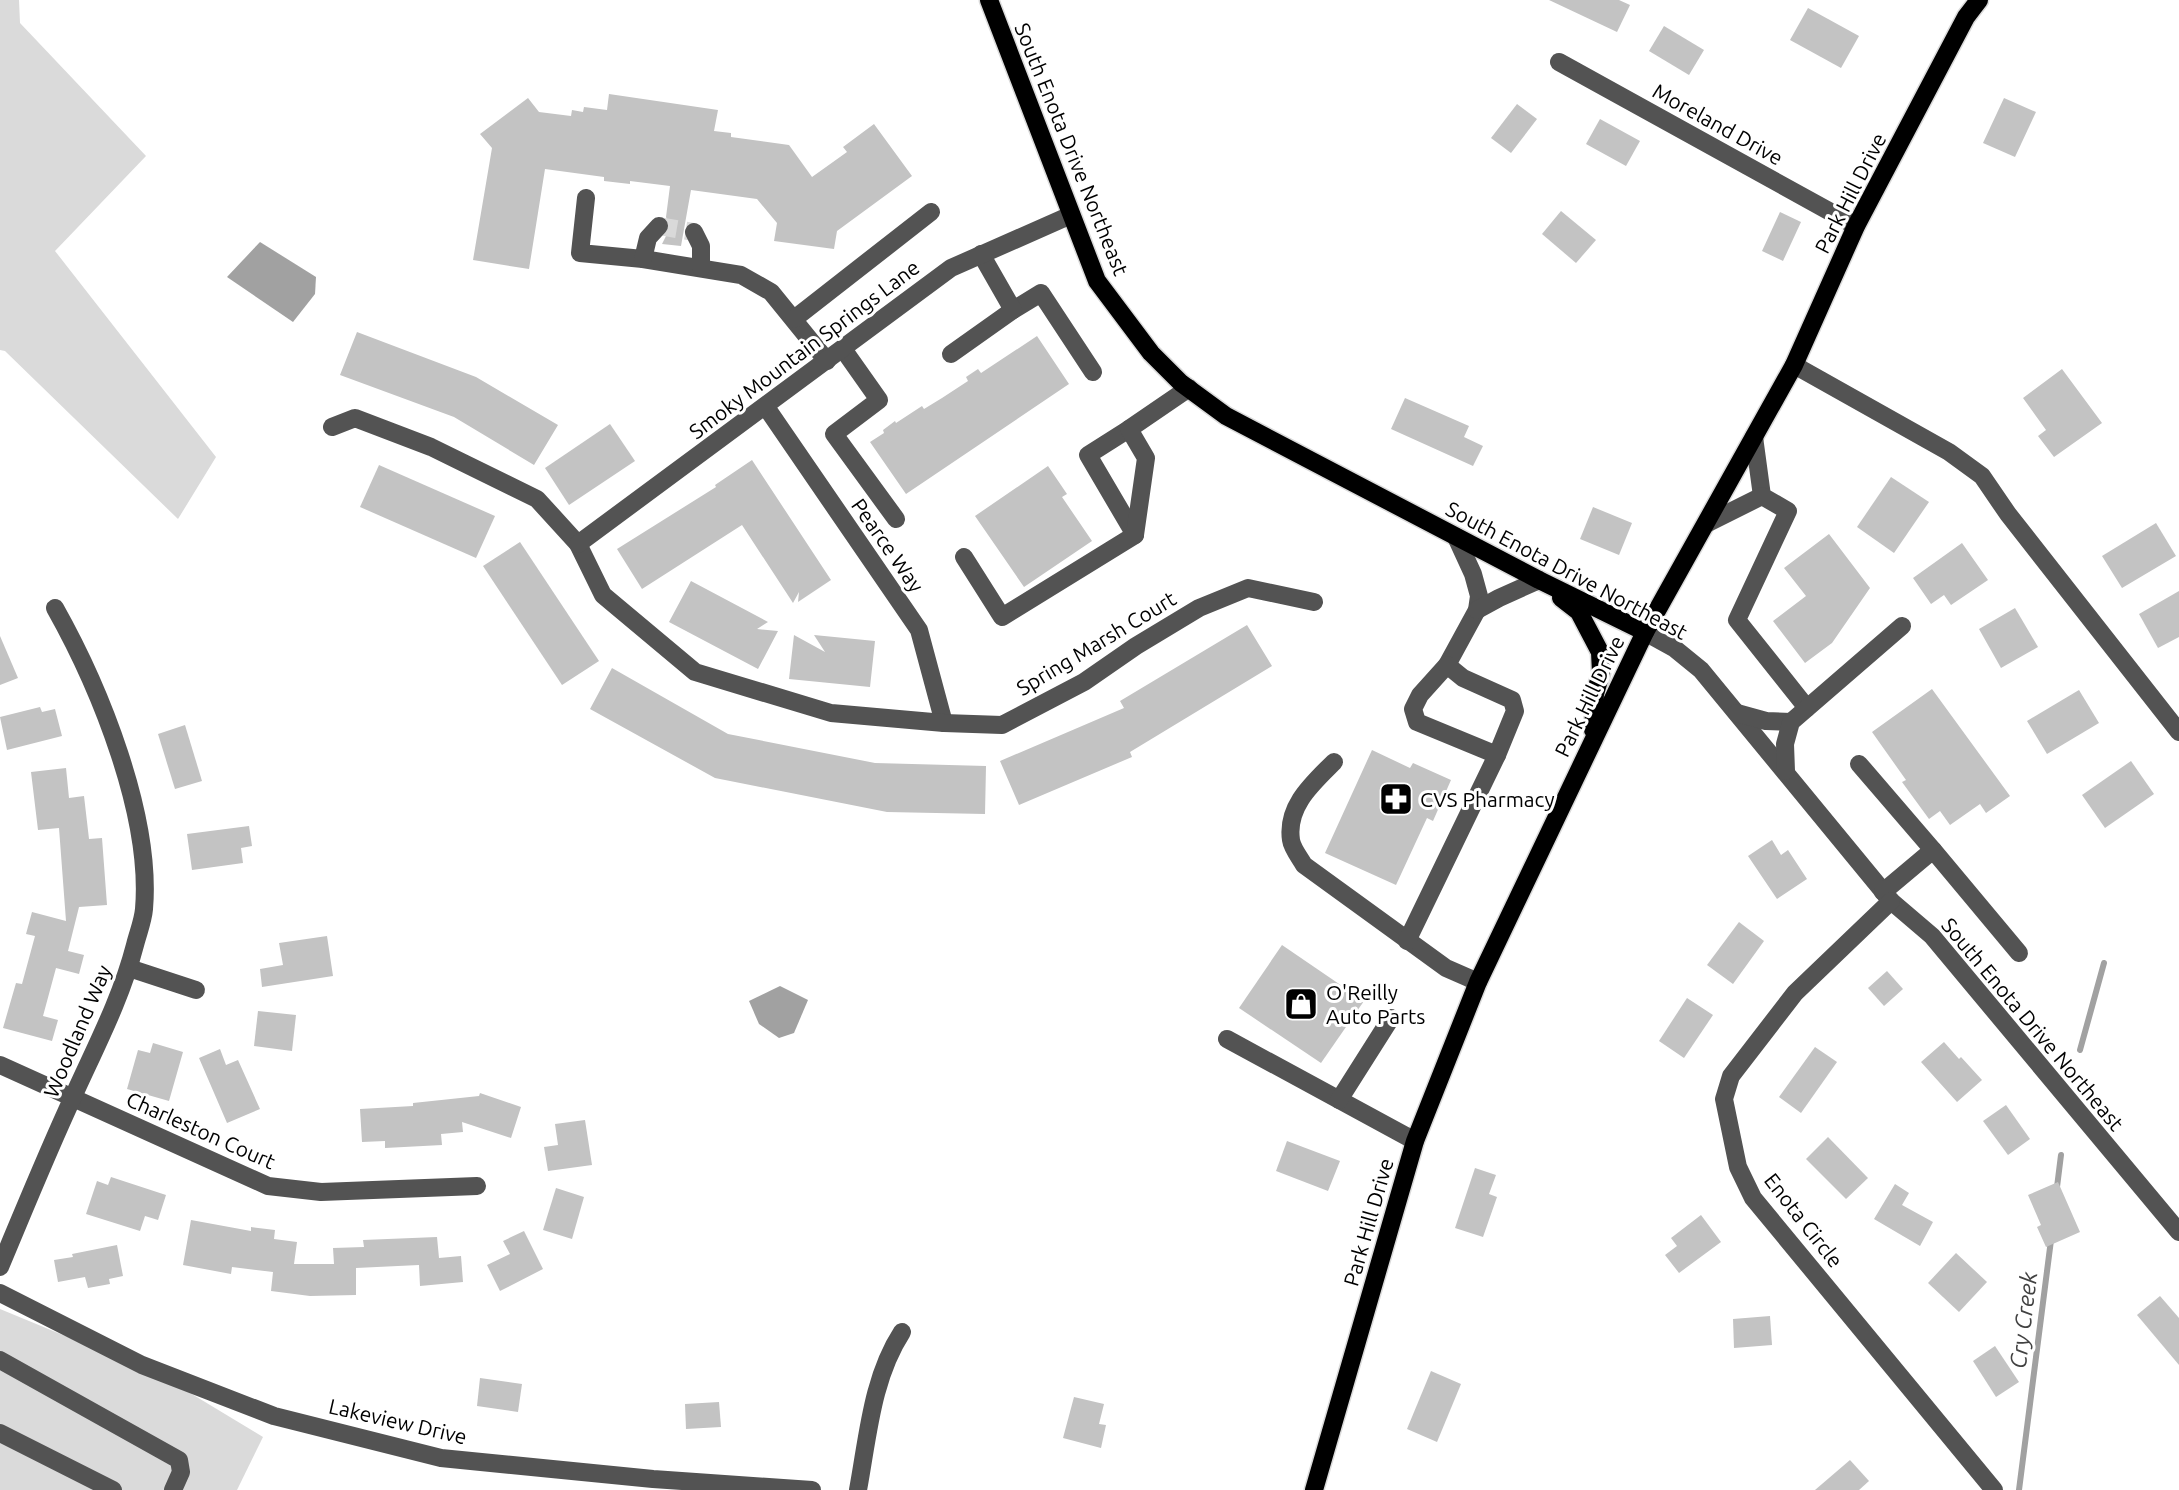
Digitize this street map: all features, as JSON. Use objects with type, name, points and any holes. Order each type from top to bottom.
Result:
[{"type":"main road","name":"South Enota Drive Northeast","points":[[989,0],[1097,281],[1151,354],[1226,416],[1539,580],[1645,632]]},
{"type":"main road","name":"Park Hill Drive","points":[[1314,1490],[1415,1141],[1478,982],[1645,632],[1794,365],[1856,226],[1966,17],[1979,0]]},
{"type":"main road","points":[[1539,580],[1578,612],[1600,652],[1601,673],[1595,694],[1593,738]]},
{"type":"street","name":"Moreland Drive","points":[[1559,62],[1856,226]]},
{"type":"street","points":[[586,198],[580,253],[643,259],[741,275],[771,292],[827,361]]},
{"type":"street","points":[[794,319],[931,212]]},
{"type":"street","name":"Smoky Mountain Springs Lane","points":[[578,544],[951,268],[1071,215]]},
{"type":"street","points":[[643,259],[648,238],[659,226]]},
{"type":"street","points":[[694,232],[701,246],[701,268]]},
{"type":"street","points":[[981,254],[1013,310]]},
{"type":"street","points":[[951,354],[1041,293],[1093,372]]},
{"type":"street","points":[[843,349],[879,400],[834,434],[896,519]]},
{"type":"street","points":[[1794,365],[1950,452],[1982,476],[2008,514],[2179,732]]},
{"type":"street","points":[[1135,535],[1088,455],[1189,388]]},
{"type":"street","name":"Pearce Way","points":[[766,407],[919,630],[944,723]]},
{"type":"street","name":"Spring Marsh Court","points":[[332,427],[355,418],[431,447],[537,499],[578,544],[603,594],[695,672],[831,713],[1002,725],[1084,682],[1136,646],[1199,608],[1248,588],[1314,602]]},
{"type":"street","points":[[1129,429],[1146,458],[1135,535]]},
{"type":"street","points":[[1754,437],[1762,496]]},
{"type":"street","points":[[1706,524],[1762,496]]},
{"type":"street","points":[[1762,496],[1788,511],[1737,620],[1807,708]]},
{"type":"street","points":[[964,557],[1002,617],[1135,535]]},
{"type":"street","points":[[1456,537],[1474,574],[1479,596],[1477,610],[1447,665],[1420,695],[1413,709],[1417,722],[1497,755]]},
{"type":"street","points":[[1477,610],[1499,597],[1539,580]]},
{"type":"street","name":"Woodland Way","points":[[0,1267],[73,1097],[112,1016],[129,968],[144,912],[145,874],[137,816],[119,756],[79,650],[55,608]]},
{"type":"street","points":[[1786,771],[1786,744],[1791,722],[1902,626]]},
{"type":"street","name":"South Enota Drive Northeast","points":[[1645,632],[1674,648],[1701,670],[1887,896],[1932,936],[2179,1232]]},
{"type":"street","points":[[1407,941],[1497,755],[1515,711],[1512,701],[1464,678],[1447,665]]},
{"type":"street","points":[[1737,713],[1766,721],[1791,722]]},
{"type":"street","points":[[1334,762],[1305,790],[1293,816],[1291,842],[1304,865],[1446,968],[1478,982]]},
{"type":"street","points":[[1859,764],[2019,953]]},
{"type":"street","name":"Enota Circle","points":[[1933,850],[1795,993],[1731,1076],[1724,1099],[1738,1167],[1753,1198],[1994,1490]]},
{"type":"street","points":[[129,968],[196,990]]},
{"type":"street","points":[[1339,1100],[1391,1018]]},
{"type":"street","points":[[1227,1039],[1415,1141]]},
{"type":"street","name":"Charleston Court","points":[[0,1065],[268,1186],[321,1192],[477,1186]]},
{"type":"street","name":"Lakeview Drive","points":[[0,1293],[142,1366],[274,1416],[441,1458],[651,1485],[812,1490]]},
{"type":"street","points":[[858,1490],[884,1362],[902,1332]]},
{"type":"street","points":[[0,1360],[179,1460],[181,1472],[173,1490]]},
{"type":"street","points":[[0,1433],[113,1490]]},
{"type":"shaded area","points":[[0,0],[19,0],[20,23],[146,156],[55,251],[216,457],[178,519],[5,351],[0,350]]},
{"type":"shaded area","points":[[260,242],[316,277],[315,294],[293,322],[227,277]]},
{"type":"shaded area","points":[[780,986],[808,1000],[794,1033],[779,1038],[759,1024],[749,1001]]},
{"type":"shaded area","points":[[0,1309],[162,1376],[263,1437],[237,1490],[0,1490]]},
{"type":"building","points":[[1549,0],[1619,0],[1630,5],[1617,32]]},
{"type":"building","points":[[1808,8],[1859,36],[1841,68],[1790,40]]},
{"type":"building","points":[[1664,26],[1704,50],[1689,75],[1649,51]]},
{"type":"building","points":[[609,94],[718,110],[714,131],[731,133],[731,137],[789,145],[812,177],[847,152],[843,147],[874,124],[912,176],[837,231],[834,249],[774,241],[777,223],[757,199],[691,190],[681,246],[662,244],[670,228],[666,217],[670,186],[604,181],[604,177],[545,169],[529,269],[473,260],[492,148],[480,134],[528,98],[539,112],[571,116],[572,110],[583,112],[584,107],[607,110]]},
{"type":"building","points":[[2004,98],[2036,112],[2015,157],[1983,143]]},
{"type":"building","points":[[1517,104],[1537,119],[1511,153],[1491,138]]},
{"type":"building","points":[[1600,119],[1640,141],[1626,166],[1586,144]]},
{"type":"building","points":[[1561,211],[1596,240],[1576,263],[1542,234]]},
{"type":"building","points":[[1780,212],[1801,222],[1783,261],[1762,251]]},
{"type":"building","points":[[357,332],[476,377],[558,425],[534,465],[454,417],[340,375]]},
{"type":"building","points":[[1037,336],[1069,384],[906,494],[870,442],[884,433],[883,430],[895,421],[896,423],[922,406],[924,409],[968,381],[966,377],[978,369],[981,373]]},
{"type":"building","points":[[2062,369],[2102,423],[2054,457],[2038,436],[2046,430],[2023,398]]},
{"type":"building","points":[[1405,398],[1469,426],[1464,437],[1483,446],[1473,466],[1391,429]]},
{"type":"building","points":[[610,424],[635,461],[569,505],[545,468]]},
{"type":"building","points":[[752,460],[831,580],[798,602],[799,592],[793,603],[742,525],[642,589],[617,549],[716,487],[715,485]]},
{"type":"building","points":[[379,465],[495,516],[476,558],[360,507]]},
{"type":"building","points":[[1048,466],[1067,494],[1062,497],[1092,541],[1024,587],[975,516]]},
{"type":"building","points":[[1891,477],[1929,502],[1894,553],[1857,527]]},
{"type":"building","points":[[1593,507],[1632,523],[1619,555],[1580,539]]},
{"type":"building","points":[[2156,523],[2176,556],[2122,588],[2102,556]]},
{"type":"building","points":[[1829,534],[1870,588],[1832,643],[1805,663],[1773,621],[1806,596],[1784,568]]},
{"type":"building","points":[[520,542],[599,661],[562,685],[483,566]]},
{"type":"building","points":[[1962,543],[1988,580],[1951,605],[1944,595],[1931,604],[1913,578]]},
{"type":"building","points":[[691,581],[768,622],[757,629],[778,631],[758,669],[669,622]]},
{"type":"building","points":[[2179,591],[2179,637],[2158,648],[2139,614]]},
{"type":"building","points":[[2015,608],[2038,647],[2001,668],[1979,629]]},
{"type":"building","points":[[1247,625],[1272,666],[1130,752],[1132,757],[1019,805],[1000,761],[1124,708],[1120,701]]},
{"type":"building","points":[[794,635],[825,652],[814,635],[875,641],[870,687],[789,679]]},
{"type":"building","points":[[0,636],[18,678],[0,685]]},
{"type":"building","points":[[612,668],[728,734],[875,763],[986,766],[985,814],[887,812],[715,778],[590,709]]},
{"type":"building","points":[[1932,689],[2010,796],[1986,813],[1980,804],[1950,825],[1940,811],[1929,819],[1902,782],[1906,780],[1872,732]]},
{"type":"building","points":[[2079,690],[2099,723],[2047,754],[2027,721]]},
{"type":"building","points":[[40,707],[42,712],[55,709],[62,736],[7,750],[0,717]]},
{"type":"building","points":[[185,725],[202,781],[175,789],[158,734]]},
{"type":"building","name":"CVS Pharmacy","points":[[1372,750],[1410,768],[1413,763],[1451,780],[1433,821],[1427,818],[1396,885],[1325,853]]},
{"type":"building","points":[[2131,761],[2154,794],[2105,828],[2082,795]]},
{"type":"building","points":[[66,768],[69,798],[84,796],[89,839],[102,838],[107,905],[79,907],[68,951],[84,955],[79,974],[56,968],[43,1016],[58,1020],[52,1041],[3,1028],[16,983],[22,984],[35,936],[26,934],[32,912],[66,921],[59,828],[38,830],[31,772]]},
{"type":"building","points":[[249,826],[252,846],[241,848],[243,863],[192,870],[187,834]]},
{"type":"building","points":[[1772,840],[1781,855],[1788,850],[1807,879],[1777,899],[1748,856]]},
{"type":"building","points":[[1739,922],[1764,941],[1733,984],[1707,965]]},
{"type":"building","points":[[327,936],[333,976],[262,987],[260,969],[283,965],[279,943]]},
{"type":"building","name":"O'Reilly Auto Parts","points":[[1282,945],[1364,1001],[1321,1063],[1239,1008]]},
{"type":"building","points":[[1887,971],[1903,989],[1884,1006],[1868,988]]},
{"type":"building","points":[[1687,998],[1713,1015],[1684,1058],[1659,1041]]},
{"type":"building","points":[[258,1011],[296,1015],[292,1051],[254,1046]]},
{"type":"building","points":[[1944,1042],[1982,1080],[1957,1102],[1921,1062]]},
{"type":"building","points":[[153,1043],[183,1052],[169,1101],[127,1089],[138,1050],[150,1053]]},
{"type":"building","points":[[1815,1047],[1837,1062],[1801,1113],[1779,1097]]},
{"type":"building","points":[[220,1049],[226,1065],[238,1060],[260,1109],[227,1123],[199,1058]]},
{"type":"building","points":[[480,1093],[521,1107],[511,1138],[462,1122],[463,1132],[441,1134],[442,1145],[385,1148],[385,1141],[362,1142],[360,1109],[413,1106],[413,1103],[479,1096]]},
{"type":"building","points":[[2006,1105],[2030,1139],[2008,1155],[1983,1121]]},
{"type":"building","points":[[585,1120],[592,1165],[548,1171],[544,1147],[558,1145],[555,1124]]},
{"type":"building","points":[[1828,1137],[1868,1178],[1846,1199],[1806,1159]]},
{"type":"building","points":[[1287,1141],[1340,1161],[1328,1191],[1276,1171]]},
{"type":"building","points":[[1475,1168],[1496,1175],[1489,1194],[1497,1197],[1483,1237],[1455,1228]]},
{"type":"building","points":[[111,1177],[166,1195],[158,1220],[145,1216],[140,1231],[86,1214],[97,1181],[108,1185]]},
{"type":"building","points":[[2058,1182],[2080,1232],[2046,1247],[2037,1227],[2041,1225],[2028,1195]]},
{"type":"building","points":[[1895,1184],[1909,1193],[1902,1205],[1933,1222],[1920,1246],[1874,1219]]},
{"type":"building","points":[[556,1188],[584,1197],[572,1239],[543,1230]]},
{"type":"building","points":[[1701,1215],[1721,1242],[1679,1273],[1665,1255],[1677,1246],[1671,1238]]},
{"type":"building","points":[[191,1220],[251,1231],[251,1227],[275,1230],[274,1239],[297,1242],[294,1264],[334,1264],[333,1248],[364,1247],[363,1240],[437,1237],[439,1258],[461,1256],[463,1282],[420,1286],[419,1265],[356,1268],[356,1295],[310,1296],[271,1291],[273,1272],[232,1267],[231,1274],[183,1265]]},
{"type":"building","points":[[524,1231],[543,1269],[500,1291],[487,1265],[510,1254],[503,1241]]},
{"type":"building","points":[[117,1245],[123,1276],[109,1279],[110,1284],[88,1288],[85,1277],[58,1282],[54,1260]]},
{"type":"building","points":[[1956,1253],[1987,1282],[1959,1312],[1928,1283]]},
{"type":"building","points":[[2160,1296],[2179,1318],[2179,1365],[2137,1315]]},
{"type":"building","points":[[1770,1316],[1772,1345],[1734,1348],[1733,1319]]},
{"type":"building","points":[[1995,1346],[2019,1382],[1996,1397],[1973,1361]]},
{"type":"building","points":[[1431,1371],[1461,1384],[1437,1442],[1407,1429]]},
{"type":"building","points":[[480,1378],[522,1384],[518,1412],[477,1406]]},
{"type":"building","points":[[1074,1397],[1104,1404],[1099,1424],[1106,1425],[1101,1448],[1063,1438]]},
{"type":"building","points":[[719,1402],[721,1427],[686,1429],[685,1404]]},
{"type":"building","points":[[1850,1460],[1869,1481],[1859,1490],[1815,1490]]},
{"type":"waterway","name":"Cry Creek","points":[[2080,1050],[2104,963]]},
{"type":"waterway","name":"Cry Creek","points":[[2057,1187],[2061,1155]]},
{"type":"waterway","name":"Cry Creek","points":[[2019,1490],[2051,1240]]},
{"type":"tunnel","points":[[659,226],[694,232]]},
{"type":"place","name":"CVS Pharmacy","points":[[1396,799]]},
{"type":"place","name":"O'Reilly Auto Parts","points":[[1301,1004]]}]
